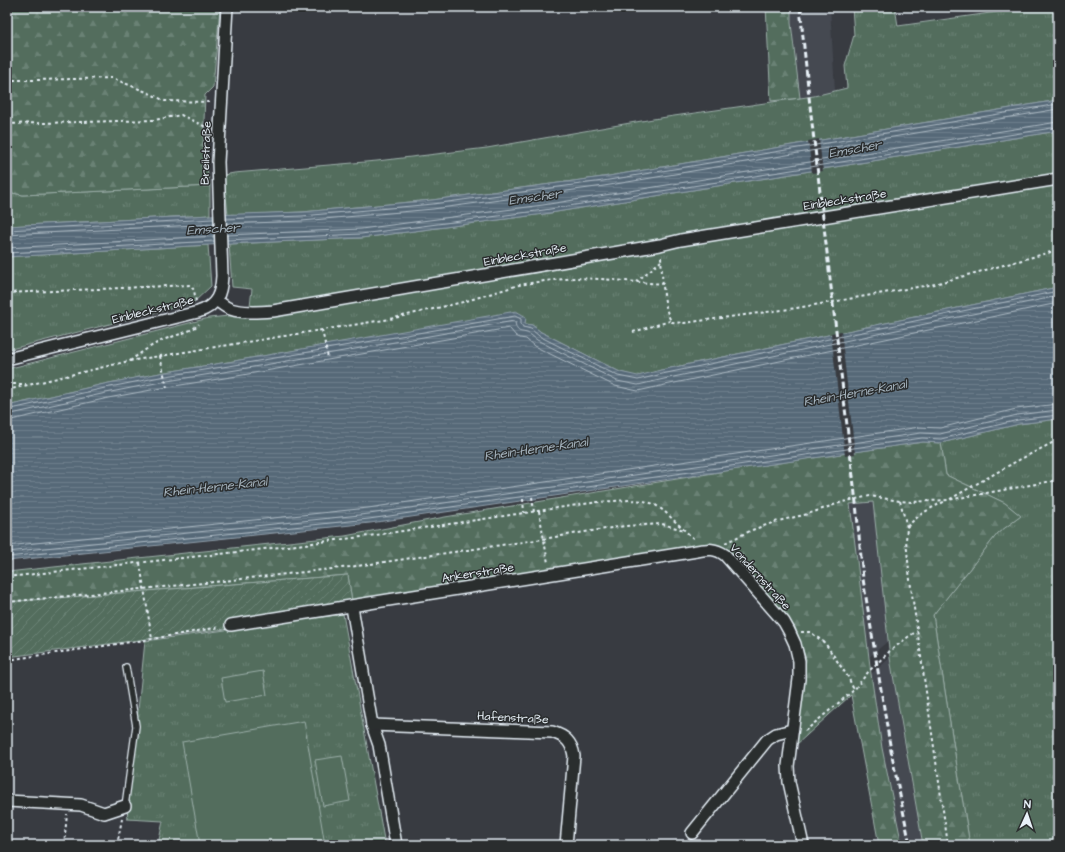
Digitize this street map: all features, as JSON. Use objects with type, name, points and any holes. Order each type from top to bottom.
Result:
[{"type":"street","name":"Breilstraße","points":[[216,300],[221,286],[222,276],[218,162],[227,7]]},
{"type":"street","name":"Einbleckstraße","points":[[7,360],[198,312],[209,308],[216,300],[227,308],[233,310],[251,312],[273,311],[660,245],[689,238],[1058,179]]},
{"type":"street","name":"Vondernstraße","points":[[607,565],[712,549],[719,551],[725,555],[777,614],[789,631],[797,653],[800,672],[790,742],[788,782],[803,845]]},
{"type":"street","name":"Ankerstraße","points":[[232,625],[607,565]]},
{"type":"street","points":[[352,607],[372,725],[379,745],[396,845]]},
{"type":"street","name":"Hafenstraße","points":[[372,725],[552,732],[559,734],[569,741],[572,746],[574,756],[566,845]]},
{"type":"street","points":[[692,833],[767,740],[776,734],[792,730]]},
{"type":"street","points":[[7,801],[80,805],[104,813],[125,806]]},
{"type":"lane","points":[[125,806],[136,726],[126,667]]},
{"type":"path","points":[[7,80],[112,78],[150,93],[165,101],[222,102]]},
{"type":"path","points":[[7,124],[154,120],[181,115],[220,133]]},
{"type":"path","points":[[660,245],[667,310],[671,320],[676,323],[716,319],[805,306],[935,284],[1058,250]]},
{"type":"path","points":[[636,282],[661,261]]},
{"type":"path","points":[[7,390],[129,361],[390,319],[463,302],[519,285],[575,278],[663,284]]},
{"type":"path","points":[[7,293],[190,285],[194,290],[200,323],[196,327],[160,341],[129,361]]},
{"type":"path","points":[[633,332],[671,320]]},
{"type":"path","points":[[322,330],[328,358]]},
{"type":"path","points":[[160,356],[167,388]]},
{"type":"path","points":[[7,384],[31,384]]},
{"type":"path","points":[[907,527],[913,520],[926,510],[948,500],[1017,461],[1058,441]]},
{"type":"path","points":[[7,577],[370,536],[598,502],[630,500],[644,501],[654,504],[664,511],[698,543],[712,549],[758,528],[778,521],[808,514],[842,502],[870,496],[911,502],[948,500],[1058,480]]},
{"type":"path","points":[[532,497],[534,512]]},
{"type":"path","points":[[523,498],[524,513]]},
{"type":"path","points":[[900,501],[907,527],[906,541],[917,632],[948,845]]},
{"type":"path","points":[[539,511],[550,575]]},
{"type":"path","points":[[7,602],[144,590],[350,566],[544,540],[625,526],[662,524],[684,530]]},
{"type":"path","points":[[140,562],[152,639]]},
{"type":"path","points":[[7,660],[152,639],[232,625]]},
{"type":"path","points":[[789,631],[810,632],[825,642],[848,677],[854,690]]},
{"type":"path","points":[[790,742],[854,690],[869,670],[890,651],[917,632]]},
{"type":"path","points":[[64,845],[69,804]]},
{"type":"path","points":[[117,845],[125,806]]},
{"type":"shaded area","points":[[791,7],[830,7],[835,91],[800,98],[791,23]]},
{"type":"shaded area","points":[[873,502],[888,641],[869,657],[850,504]]},
{"type":"shaded area","points":[[890,658],[923,845],[902,845],[882,748],[871,674]]},
{"type":"green space","points":[[7,7],[220,7],[213,87],[205,95],[203,146],[210,186],[23,195],[7,192]]},
{"type":"green space","points":[[766,7],[791,7],[791,23],[800,98],[771,101]]},
{"type":"green space","points":[[852,7],[895,7],[898,26],[1033,7],[1058,7],[1058,100],[603,177],[432,200],[302,212],[228,215],[224,175],[377,161],[487,148],[653,119],[814,96],[847,88],[845,66],[854,35]]},
{"type":"green space","points":[[1058,131],[1058,287],[661,370],[638,377],[620,372],[541,332],[532,325],[488,317],[160,373],[7,406],[7,369],[209,318],[249,314],[252,289],[232,287],[229,244],[361,238],[544,214]]},
{"type":"green space","points":[[210,186],[210,215],[7,226],[7,192],[23,195]]},
{"type":"green space","points":[[208,245],[211,286],[193,303],[7,350],[7,257]]},
{"type":"green space","points":[[1058,419],[1058,845],[970,845],[933,615],[998,533],[1021,516],[1005,503],[946,475],[941,443],[1019,424]]},
{"type":"green space","points":[[923,442],[941,443],[946,475],[1005,503],[1021,516],[998,533],[933,615],[970,845],[923,845],[890,658],[873,502],[850,504],[871,674],[882,748],[902,845],[879,845],[851,695],[796,745],[806,659],[795,627],[729,552],[352,601],[348,575],[7,602],[7,572],[345,536],[445,517],[744,468]]},
{"type":"green space","points":[[348,575],[352,601],[343,614],[7,657],[7,602]]},
{"type":"green space","points":[[343,614],[385,845],[158,845],[163,821],[127,819],[145,641]]},
{"type":"green space","points":[[263,671],[267,695],[225,702],[221,678]]},
{"type":"green space","points":[[304,721],[325,845],[200,845],[182,742]]},
{"type":"green space","points":[[342,756],[350,801],[323,806],[315,760]]},
{"type":"water","name":"Emscher","points":[[1058,100],[1058,131],[544,214],[361,238],[208,245],[7,257],[7,226],[210,215],[302,212],[432,200],[603,177]]},
{"type":"water","name":"Rhein-Herne-Kanal","points":[[1058,287],[1058,419],[1019,424],[941,443],[923,442],[370,523],[7,561],[7,406],[160,373],[516,311],[526,317],[525,324],[532,325],[541,332],[620,372],[638,376]]},
{"type":"pier","points":[[819,139],[823,171],[812,173],[808,141]]},
{"type":"pier","points":[[841,331],[855,454],[845,456],[831,333]]},
{"type":"railway","points":[[800,7],[856,503],[863,579],[891,751],[910,845]]}]
